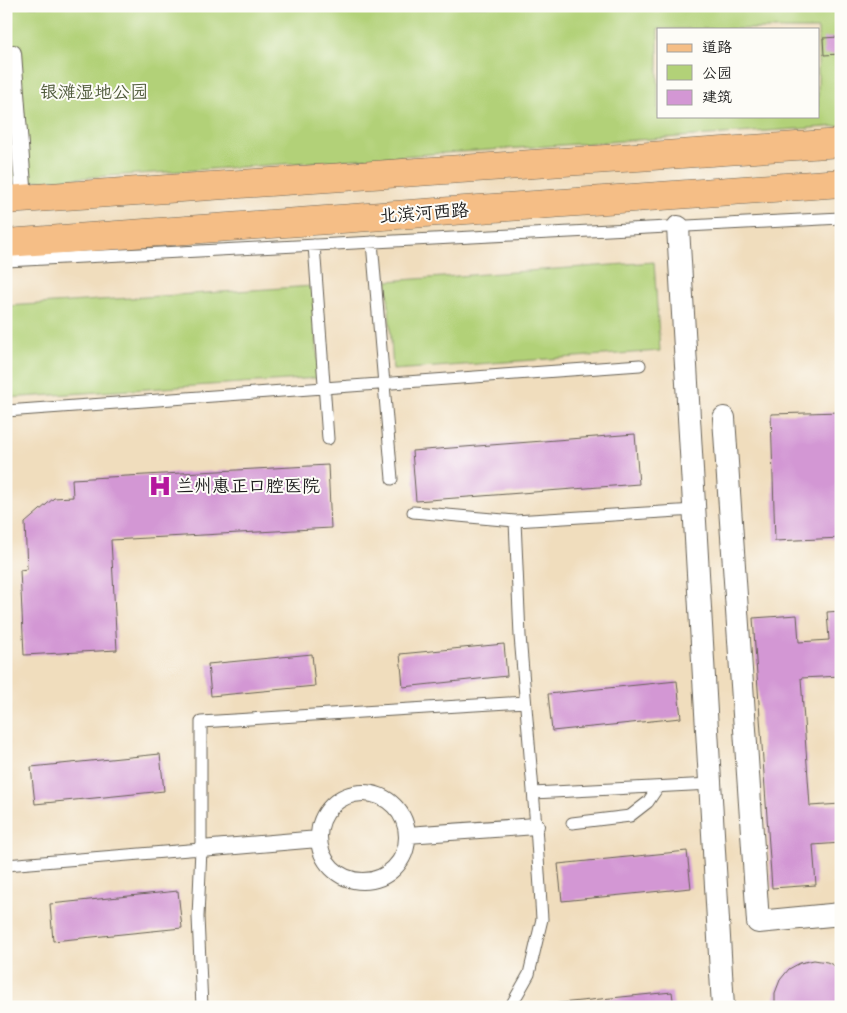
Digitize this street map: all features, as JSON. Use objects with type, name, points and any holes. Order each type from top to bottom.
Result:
[{"type":"main road","points":[[15,200],[841,143]]},
{"type":"main road","name":"北滨河西路","points":[[6,243],[841,182]]},
{"type":"street","points":[[13,53],[15,200]]},
{"type":"street","points":[[678,227],[723,1007]]},
{"type":"street","points":[[724,418],[758,922],[841,914]]},
{"type":"street","points":[[360,793],[377,795],[392,804],[403,818],[407,835],[404,852],[396,866],[382,877],[365,881],[348,879],[333,870],[323,856],[318,839],[321,822],[330,808],[344,797],[360,793]]},
{"type":"street","points":[[407,835],[536,826]]},
{"type":"street","points":[[201,849],[318,839]]},
{"type":"lane","points":[[6,261],[841,218]]},
{"type":"lane","points":[[372,242],[392,479]]},
{"type":"lane","points":[[314,245],[328,439]]},
{"type":"lane","points":[[6,411],[640,365]]},
{"type":"lane","points":[[414,512],[515,520],[695,510]]},
{"type":"lane","points":[[510,1007],[529,974],[542,919],[520,636],[515,520]]},
{"type":"lane","points":[[202,1007],[198,917],[201,849],[201,722],[525,702]]},
{"type":"lane","points":[[533,792],[711,784]]},
{"type":"lane","points":[[572,823],[630,816],[648,802],[658,787]]},
{"type":"lane","points":[[6,865],[201,849]]},
{"type":"green space","name":"银滩湿地公园","points":[[6,6],[841,6],[841,126],[6,183]]},
{"type":"green space","points":[[654,262],[660,351],[393,370],[387,281]]},
{"type":"green space","points":[[313,286],[319,378],[6,398],[6,307],[8,306]]},
{"type":"building","points":[[839,37],[840,54],[824,55],[823,38]]},
{"type":"building","points":[[841,412],[841,538],[775,541],[771,414]]},
{"type":"building","points":[[635,434],[639,484],[416,501],[412,451]]},
{"type":"building","points":[[328,465],[331,528],[111,540],[117,650],[24,655],[20,570],[27,569],[25,523],[54,498],[73,497],[72,479]]},
{"type":"building","points":[[841,611],[841,676],[801,678],[810,806],[841,804],[841,843],[813,845],[816,885],[772,888],[753,618],[797,615],[799,642],[829,640],[827,612]]},
{"type":"building","points":[[504,644],[507,676],[403,687],[400,654]]},
{"type":"building","points":[[312,654],[315,686],[211,696],[208,664]]},
{"type":"building","points":[[677,681],[681,718],[552,731],[548,694]]},
{"type":"building","points":[[160,754],[164,791],[35,804],[31,767]]},
{"type":"building","points":[[687,851],[691,888],[562,901],[558,864]]},
{"type":"building","points":[[178,891],[182,928],[53,941],[50,904]]},
{"type":"building","points":[[814,960],[841,967],[841,1007],[775,1007],[775,993],[780,980],[789,969],[800,963]]},
{"type":"building","points":[[672,992],[674,1007],[540,1007],[540,1005]]},
{"type":"place","name":"兰州惠正口腔医院","points":[[160,486]]}]
